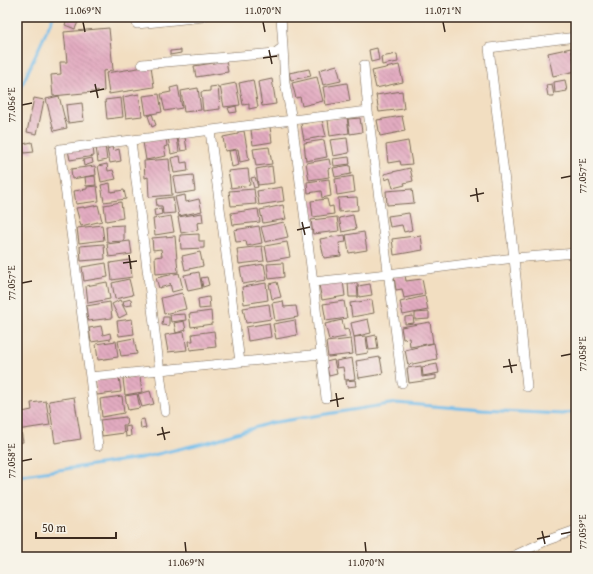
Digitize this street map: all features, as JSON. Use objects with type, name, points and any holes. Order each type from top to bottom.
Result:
[{"type":"street","points":[[137,24],[204,17]]},
{"type":"street","points":[[282,17],[285,83],[292,120],[326,398]]},
{"type":"street","points":[[527,387],[514,258],[489,48],[576,37]]},
{"type":"street","points":[[142,64],[274,53],[281,50],[283,47]]},
{"type":"street","points":[[364,65],[368,111],[402,383]]},
{"type":"street","points":[[98,446],[60,150],[368,111]]},
{"type":"street","points":[[210,131],[240,362]]},
{"type":"street","points":[[131,141],[166,412]]},
{"type":"street","points":[[313,282],[514,258],[576,253]]},
{"type":"street","points":[[90,377],[321,354]]},
{"type":"street","points":[[511,557],[548,540],[576,530]]},
{"type":"building","points":[[68,17],[80,17],[75,29],[65,25]]},
{"type":"building","points":[[109,28],[113,70],[103,71],[104,91],[53,96],[51,75],[61,74],[60,62],[67,62],[64,32]]},
{"type":"building","points":[[377,48],[379,60],[371,62],[369,50]]},
{"type":"building","points":[[571,48],[576,71],[553,76],[548,53]]},
{"type":"building","points":[[181,50],[181,53],[170,55],[170,51]]},
{"type":"building","points":[[397,54],[398,62],[382,65],[381,57]]},
{"type":"building","points":[[226,61],[228,72],[196,77],[194,66]]},
{"type":"building","points":[[337,65],[341,81],[323,85],[319,70]]},
{"type":"building","points":[[399,65],[403,82],[376,88],[372,71]]},
{"type":"building","points":[[151,66],[154,87],[109,94],[106,73]]},
{"type":"building","points":[[309,69],[311,76],[291,80],[289,73]]},
{"type":"building","points":[[317,77],[323,101],[302,106],[300,97],[296,98],[292,83]]},
{"type":"building","points":[[272,79],[276,104],[262,106],[258,82]]},
{"type":"building","points":[[253,80],[258,107],[249,109],[249,104],[243,105],[239,83]]},
{"type":"building","points":[[565,80],[567,91],[555,93],[554,82]]},
{"type":"building","points":[[236,83],[240,105],[224,107],[220,86]]},
{"type":"building","points":[[347,83],[350,101],[326,105],[323,87]]},
{"type":"building","points":[[552,84],[554,96],[548,96],[546,85]]},
{"type":"building","points":[[178,86],[182,108],[165,111],[161,94],[171,92],[170,88]]},
{"type":"building","points":[[218,86],[220,109],[203,111],[201,92],[210,91],[210,87]]},
{"type":"building","points":[[198,88],[201,110],[184,112],[181,91]]},
{"type":"building","points":[[402,91],[404,109],[379,112],[376,95]]},
{"type":"building","points":[[139,94],[142,116],[126,118],[123,97]]},
{"type":"building","points":[[159,94],[162,112],[146,115],[143,96]]},
{"type":"building","points":[[59,96],[67,128],[54,131],[46,99]]},
{"type":"building","points":[[34,98],[44,100],[37,134],[27,132]]},
{"type":"building","points":[[121,98],[123,117],[107,119],[105,100]]},
{"type":"building","points":[[82,103],[84,121],[68,123],[66,105]]},
{"type":"building","points":[[236,106],[237,112],[230,113],[228,108]]},
{"type":"building","points":[[152,114],[156,125],[152,127],[148,116]]},
{"type":"building","points":[[402,116],[405,131],[380,136],[377,120]]},
{"type":"building","points":[[347,117],[349,133],[330,136],[328,120]]},
{"type":"building","points":[[360,118],[362,132],[350,134],[348,119]]},
{"type":"building","points":[[322,120],[326,136],[304,140],[301,124]]},
{"type":"building","points":[[270,127],[272,142],[253,145],[251,130]]},
{"type":"building","points":[[244,131],[249,160],[240,162],[238,149],[225,151],[223,137],[238,134],[238,132]]},
{"type":"building","points":[[177,137],[179,152],[171,154],[168,138]]},
{"type":"building","points":[[185,137],[187,150],[181,151],[178,139]]},
{"type":"building","points":[[166,138],[167,146],[164,147],[166,156],[146,160],[143,142]]},
{"type":"building","points":[[347,138],[349,153],[333,156],[330,140]]},
{"type":"building","points":[[324,140],[327,157],[306,161],[304,143]]},
{"type":"building","points":[[408,141],[412,164],[401,165],[400,161],[388,163],[386,145]]},
{"type":"building","points":[[32,142],[34,152],[24,153],[23,144]]},
{"type":"building","points":[[93,146],[94,156],[70,160],[68,150]]},
{"type":"building","points":[[105,146],[107,160],[98,162],[96,147]]},
{"type":"building","points":[[112,147],[113,151],[119,149],[121,161],[110,163],[107,149]]},
{"type":"building","points":[[269,147],[272,164],[256,166],[253,149]]},
{"type":"building","points":[[236,150],[239,165],[232,167],[229,151]]},
{"type":"building","points":[[180,156],[181,163],[187,162],[188,171],[174,173],[171,158]]},
{"type":"building","points":[[349,157],[350,164],[334,166],[333,159]]},
{"type":"building","points":[[92,158],[93,163],[84,166],[83,160]]},
{"type":"building","points":[[169,159],[172,195],[149,197],[148,177],[145,178],[144,161]]},
{"type":"building","points":[[329,159],[331,168],[328,169],[329,177],[309,180],[306,163]]},
{"type":"building","points":[[107,164],[108,171],[113,170],[116,179],[101,182],[98,166]]},
{"type":"building","points":[[350,165],[351,174],[335,177],[333,168]]},
{"type":"building","points":[[95,166],[96,175],[72,179],[71,169]]},
{"type":"building","points":[[272,166],[274,183],[258,185],[256,169]]},
{"type":"building","points":[[410,168],[413,181],[404,183],[405,185],[393,188],[390,178],[385,180],[384,174]]},
{"type":"building","points":[[248,169],[250,185],[231,188],[228,171]]},
{"type":"building","points":[[193,175],[195,191],[176,194],[173,177]]},
{"type":"building","points":[[95,176],[96,185],[86,186],[85,177]]},
{"type":"building","points":[[353,176],[355,192],[337,195],[335,179]]},
{"type":"building","points":[[255,177],[258,187],[254,188],[251,178]]},
{"type":"building","points":[[329,179],[331,196],[322,198],[321,191],[308,193],[307,182]]},
{"type":"building","points":[[110,183],[111,192],[124,190],[126,199],[104,202],[101,185]]},
{"type":"building","points":[[97,186],[99,201],[76,204],[74,191]]},
{"type":"building","points":[[282,187],[284,201],[259,205],[257,191]]},
{"type":"building","points":[[254,189],[256,204],[231,206],[229,191]]},
{"type":"building","points":[[412,189],[414,203],[387,205],[386,191]]},
{"type":"building","points":[[185,195],[186,202],[199,199],[202,211],[179,216],[175,197]]},
{"type":"building","points":[[173,197],[175,213],[163,214],[162,206],[157,206],[156,199]]},
{"type":"building","points":[[357,197],[358,210],[339,212],[338,198]]},
{"type":"building","points":[[327,199],[329,207],[333,206],[334,214],[313,217],[311,201]]},
{"type":"building","points":[[121,202],[123,218],[106,221],[104,205]]},
{"type":"building","points":[[98,205],[102,221],[81,226],[76,208]]},
{"type":"building","points":[[283,205],[286,219],[263,223],[260,210]]},
{"type":"building","points":[[161,209],[162,214],[155,216],[154,210]]},
{"type":"building","points":[[258,209],[260,222],[233,225],[231,213]]},
{"type":"building","points":[[202,213],[203,222],[197,223],[198,230],[181,233],[178,217]]},
{"type":"building","points":[[409,213],[412,230],[404,232],[402,225],[390,227],[388,216]]},
{"type":"building","points":[[353,215],[356,229],[342,232],[339,218]]},
{"type":"building","points":[[171,216],[174,232],[155,235],[153,219]]},
{"type":"building","points":[[337,217],[339,231],[313,234],[311,220]]},
{"type":"building","points":[[284,222],[288,237],[265,242],[261,227]]},
{"type":"building","points":[[102,225],[104,240],[79,243],[77,228]]},
{"type":"building","points":[[124,225],[124,241],[107,242],[106,226]]},
{"type":"building","points":[[259,226],[262,243],[247,246],[246,241],[236,242],[234,230]]},
{"type":"building","points":[[364,232],[367,250],[349,253],[346,235]]},
{"type":"building","points":[[199,234],[199,241],[204,241],[204,248],[181,249],[180,235]]},
{"type":"building","points":[[345,235],[346,242],[339,243],[341,256],[324,258],[320,239]]},
{"type":"building","points":[[175,236],[178,272],[156,274],[155,257],[162,256],[161,249],[153,250],[152,238]]},
{"type":"building","points":[[421,236],[423,250],[394,255],[392,239]]},
{"type":"building","points":[[130,241],[132,254],[109,257],[107,244]]},
{"type":"building","points":[[287,242],[290,257],[268,261],[265,246]]},
{"type":"building","points":[[104,244],[105,259],[81,261],[80,246]]},
{"type":"building","points":[[262,246],[264,261],[239,264],[237,249]]},
{"type":"building","points":[[200,252],[203,266],[185,270],[182,256]]},
{"type":"building","points":[[130,260],[132,277],[112,280],[110,263]]},
{"type":"building","points":[[106,263],[108,277],[84,281],[82,267]]},
{"type":"building","points":[[283,263],[284,277],[269,279],[267,264]]},
{"type":"building","points":[[264,264],[267,280],[243,284],[240,268]]},
{"type":"building","points":[[199,272],[202,288],[188,291],[184,275]]},
{"type":"building","points":[[179,273],[183,289],[172,292],[170,283],[170,285],[159,288],[156,278]]},
{"type":"building","points":[[405,275],[406,281],[422,279],[425,294],[404,298],[402,289],[396,290],[394,277]]},
{"type":"building","points":[[207,277],[209,285],[203,287],[201,278]]},
{"type":"building","points":[[129,279],[133,295],[115,299],[112,283]]},
{"type":"building","points":[[343,281],[345,296],[322,300],[319,285]]},
{"type":"building","points":[[107,282],[110,299],[88,303],[86,286]]},
{"type":"building","points":[[277,282],[281,297],[272,299],[269,284]]},
{"type":"building","points":[[266,283],[268,300],[244,304],[242,287]]},
{"type":"building","points":[[348,283],[357,283],[358,297],[349,297]]},
{"type":"building","points":[[370,284],[372,295],[359,297],[358,286]]},
{"type":"building","points":[[182,293],[186,309],[164,314],[161,298]]},
{"type":"building","points":[[425,296],[428,310],[403,315],[400,302]]},
{"type":"building","points":[[209,297],[210,308],[199,309],[198,299]]},
{"type":"building","points":[[131,299],[132,305],[124,306],[123,301]]},
{"type":"building","points":[[120,300],[127,314],[119,318],[112,304]]},
{"type":"building","points":[[372,300],[374,313],[352,317],[350,303]]},
{"type":"building","points":[[283,301],[284,307],[296,306],[298,317],[275,321],[272,303]]},
{"type":"building","points":[[344,301],[347,318],[326,321],[323,304]]},
{"type":"building","points":[[110,302],[112,318],[88,321],[86,306]]},
{"type":"building","points":[[269,304],[271,319],[246,323],[243,308]]},
{"type":"building","points":[[211,311],[212,324],[191,327],[189,314]]},
{"type":"building","points":[[429,312],[429,319],[415,320],[415,313]]},
{"type":"building","points":[[185,314],[186,320],[171,322],[170,315]]},
{"type":"building","points":[[413,316],[414,323],[405,324],[405,317]]},
{"type":"building","points":[[163,317],[169,317],[169,326],[162,325]]},
{"type":"building","points":[[132,319],[134,334],[119,336],[117,321]]},
{"type":"building","points":[[368,319],[371,333],[354,337],[351,323]]},
{"type":"building","points":[[295,320],[297,335],[276,339],[273,324]]},
{"type":"building","points":[[342,320],[344,330],[348,329],[350,336],[329,340],[325,324]]},
{"type":"building","points":[[184,321],[186,330],[176,333],[174,323]]},
{"type":"building","points":[[430,322],[433,343],[410,347],[409,338],[403,339],[401,327]]},
{"type":"building","points":[[269,323],[271,337],[248,341],[246,327]]},
{"type":"building","points":[[101,326],[103,335],[110,333],[111,339],[91,342],[89,328]]},
{"type":"building","points":[[214,331],[216,347],[190,350],[189,341],[193,341],[192,334]]},
{"type":"building","points":[[184,332],[187,350],[168,352],[165,335]]},
{"type":"building","points":[[376,335],[378,349],[369,350],[367,337]]},
{"type":"building","points":[[366,336],[368,353],[356,355],[354,337]]},
{"type":"building","points":[[134,338],[137,354],[121,356],[118,341]]},
{"type":"building","points":[[351,339],[353,354],[328,357],[326,342]]},
{"type":"building","points":[[116,341],[118,357],[98,360],[96,344]]},
{"type":"building","points":[[434,343],[437,359],[408,365],[405,350]]},
{"type":"building","points":[[380,357],[383,374],[359,378],[356,361]]},
{"type":"building","points":[[352,358],[355,379],[345,380],[343,367],[337,368],[336,361]]},
{"type":"building","points":[[334,360],[337,374],[329,376],[326,362]]},
{"type":"building","points":[[437,364],[439,373],[423,376],[422,367]]},
{"type":"building","points":[[421,366],[422,377],[436,375],[436,379],[409,383],[407,368]]},
{"type":"building","points":[[140,376],[142,392],[125,395],[123,379]]},
{"type":"building","points":[[119,377],[121,392],[97,395],[95,380]]},
{"type":"building","points":[[355,380],[356,386],[347,387],[346,381]]},
{"type":"building","points":[[150,391],[154,404],[142,407],[138,394]]},
{"type":"building","points":[[137,394],[140,408],[128,410],[125,396]]},
{"type":"building","points":[[122,396],[124,413],[102,417],[100,399]]},
{"type":"building","points":[[74,397],[81,439],[55,443],[49,401]]},
{"type":"building","points":[[46,401],[50,425],[17,430],[17,413],[32,410],[31,403]]},
{"type":"building","points":[[126,417],[127,425],[123,425],[124,433],[102,436],[100,420]]},
{"type":"building","points":[[144,419],[146,428],[141,429],[140,420]]},
{"type":"building","points":[[130,426],[131,436],[126,437],[125,427]]},
{"type":"building","points":[[21,431],[23,442],[17,443],[17,432]]},
{"type":"waterway","points":[[17,96],[53,17]]},
{"type":"waterway","points":[[17,476],[141,458],[208,442],[270,423],[396,403],[482,410],[562,414],[576,411]]}]
